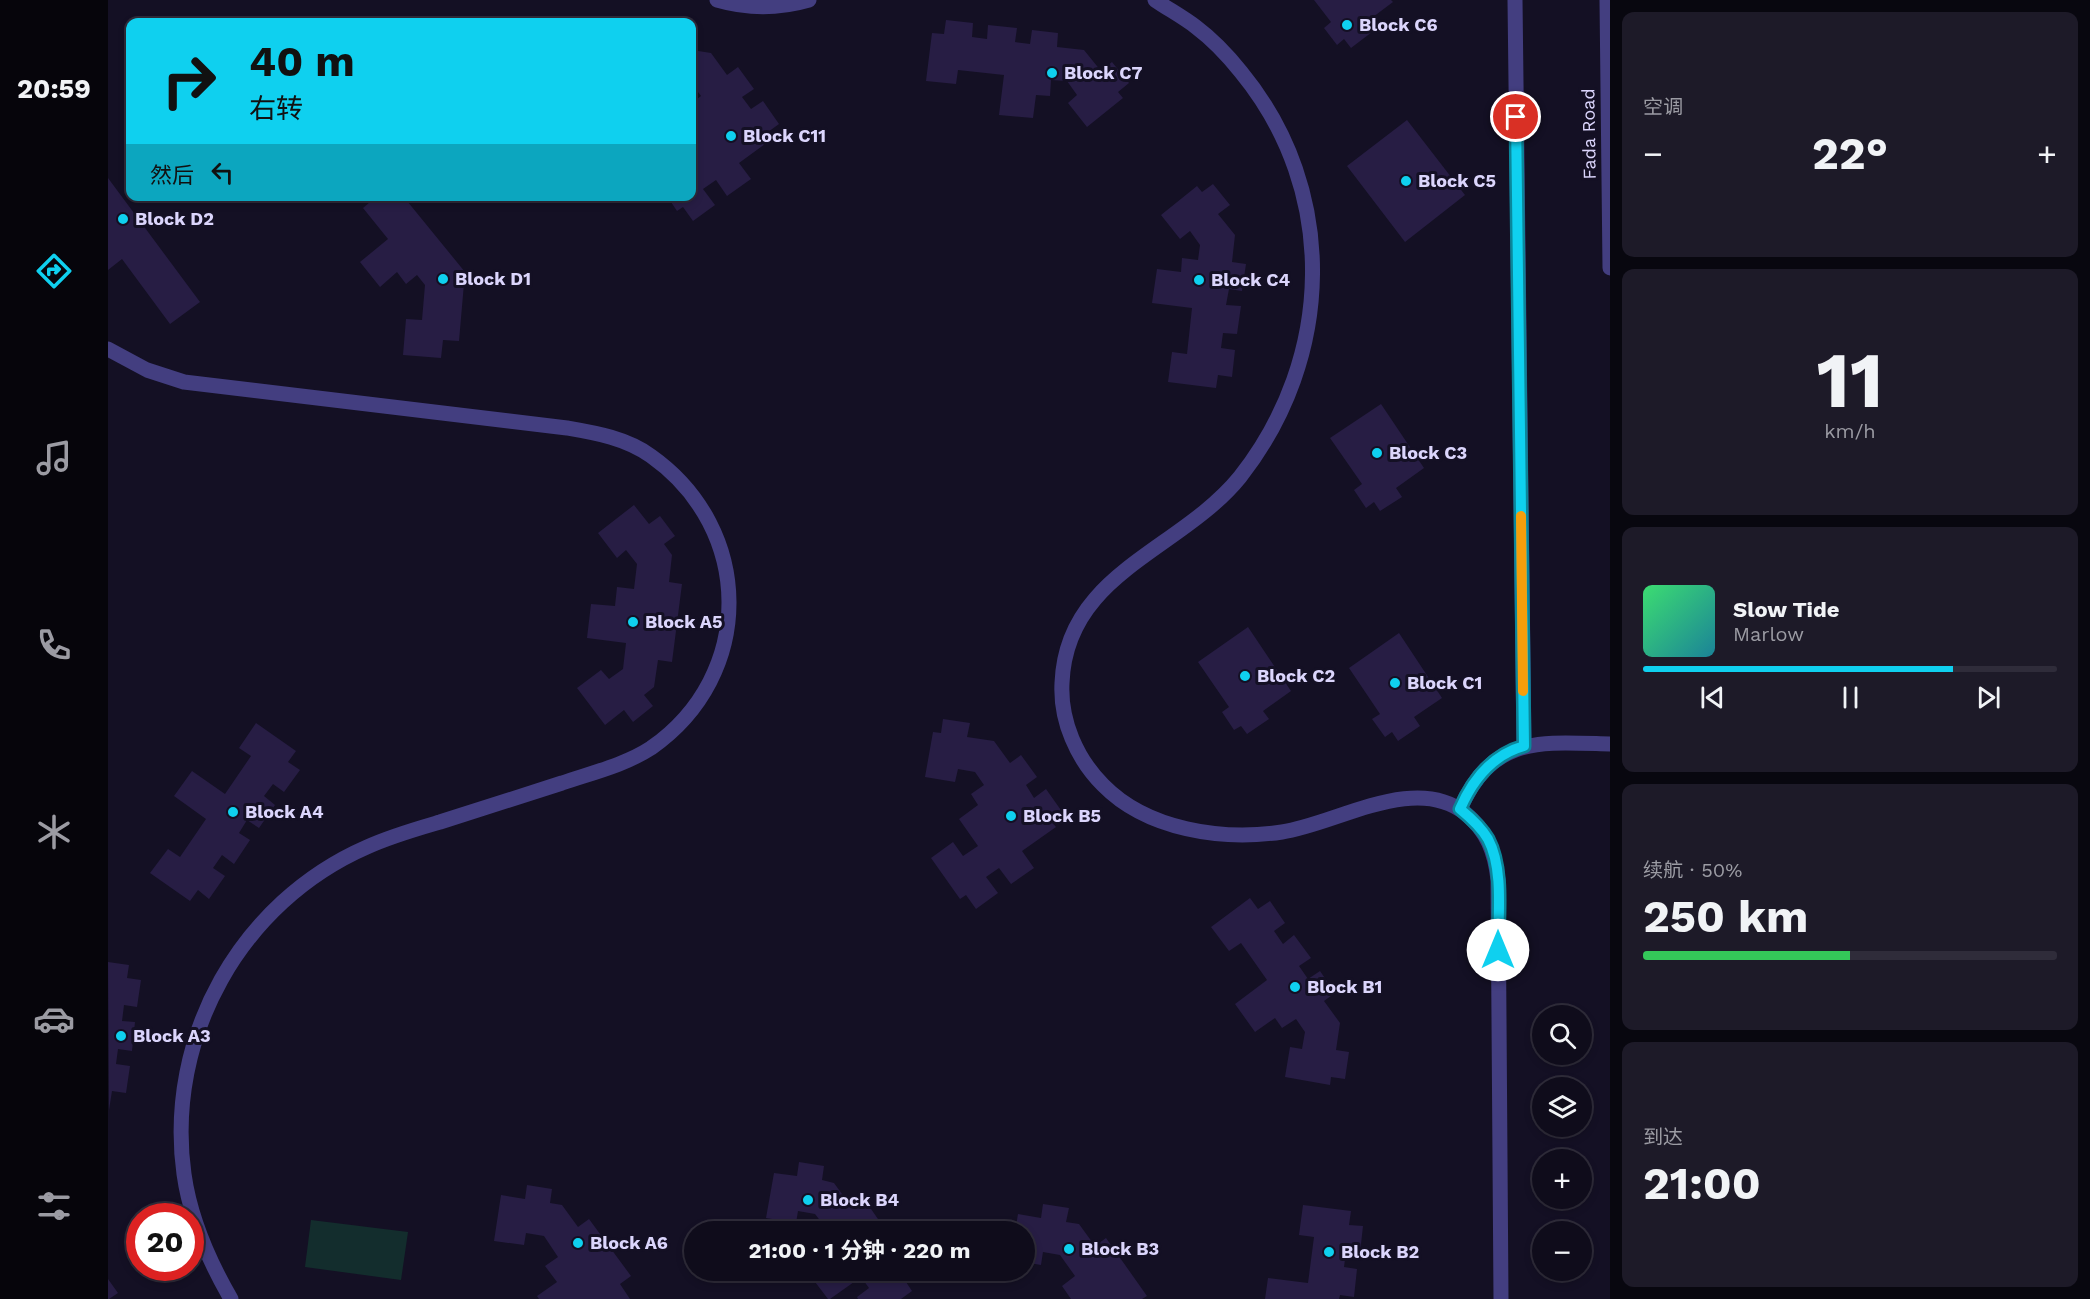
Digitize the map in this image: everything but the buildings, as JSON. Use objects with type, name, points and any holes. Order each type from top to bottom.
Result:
[{"type":"street","points":[[717,0],[733,5],[757,7],[780,6],[809,0]]},
{"type":"street","points":[[1155,0],[1197,27],[1241,72],[1276,124],[1300,182],[1312,244],[1312,307],[1299,369],[1274,427],[1238,479],[1193,522],[1117,576],[1094,597],[1077,623],[1066,653],[1062,684],[1065,716],[1075,746],[1091,773],[1113,795],[1139,812],[1197,830],[1246,835],[1285,832],[1399,799],[1420,797],[1441,800],[1460,809],[1476,822],[1488,839],[1496,859],[1498,880],[1501,1299]]},
{"type":"street","points":[[1515,0],[1524,746]]},
{"type":"street","name":"Fada Road","points":[[1607,0],[1610,268]]},
{"type":"street","points":[[108,349],[147,370],[184,382],[567,428],[610,436],[649,454],[683,482],[708,517],[724,558],[729,590],[730,601],[724,645],[708,685],[683,721],[649,749],[610,767],[368,846],[304,883],[276,907],[251,934],[229,964],[197,1030],[185,1084],[181,1140],[184,1176],[194,1213],[206,1249],[231,1299]]},
{"type":"street","points":[[1460,809],[1476,778],[1488,766],[1502,756],[1524,746],[1552,742],[1610,744]]},
{"type":"green space","points":[[311,1220],[408,1232],[401,1280],[305,1267]]},
{"type":"slow traffic","points":[[1521,516],[1523,691]]},
{"type":"place","name":"Block C6","points":[[1347,25]]},
{"type":"place","name":"Block C7","points":[[1052,73]]},
{"type":"place","name":"Block C11","points":[[731,136]]},
{"type":"place","name":"Block C5","points":[[1406,181]]},
{"type":"place","name":"Block D2","points":[[123,219]]},
{"type":"place","name":"Block D1","points":[[443,279]]},
{"type":"place","name":"Block C4","points":[[1199,280]]},
{"type":"place","name":"Block C3","points":[[1377,453]]},
{"type":"place","name":"Block A5","points":[[633,622]]},
{"type":"place","name":"Block C2","points":[[1245,676]]},
{"type":"place","name":"Block C1","points":[[1395,683]]},
{"type":"place","name":"Block A4","points":[[233,812]]},
{"type":"place","name":"Block B5","points":[[1011,816]]},
{"type":"place","name":"Block B1","points":[[1295,987]]},
{"type":"place","name":"Block A3","points":[[121,1036]]},
{"type":"place","name":"Block B4","points":[[808,1200]]},
{"type":"place","name":"Block A6","points":[[578,1243]]},
{"type":"place","name":"Block B3","points":[[1069,1249]]},
{"type":"place","name":"Block B2","points":[[1329,1252]]},
{"type":"route","points":[[1498,950],[1496,859],[1488,839],[1476,822],[1460,809],[1476,778],[1488,766],[1502,756],[1524,746],[1516,117]]}]
